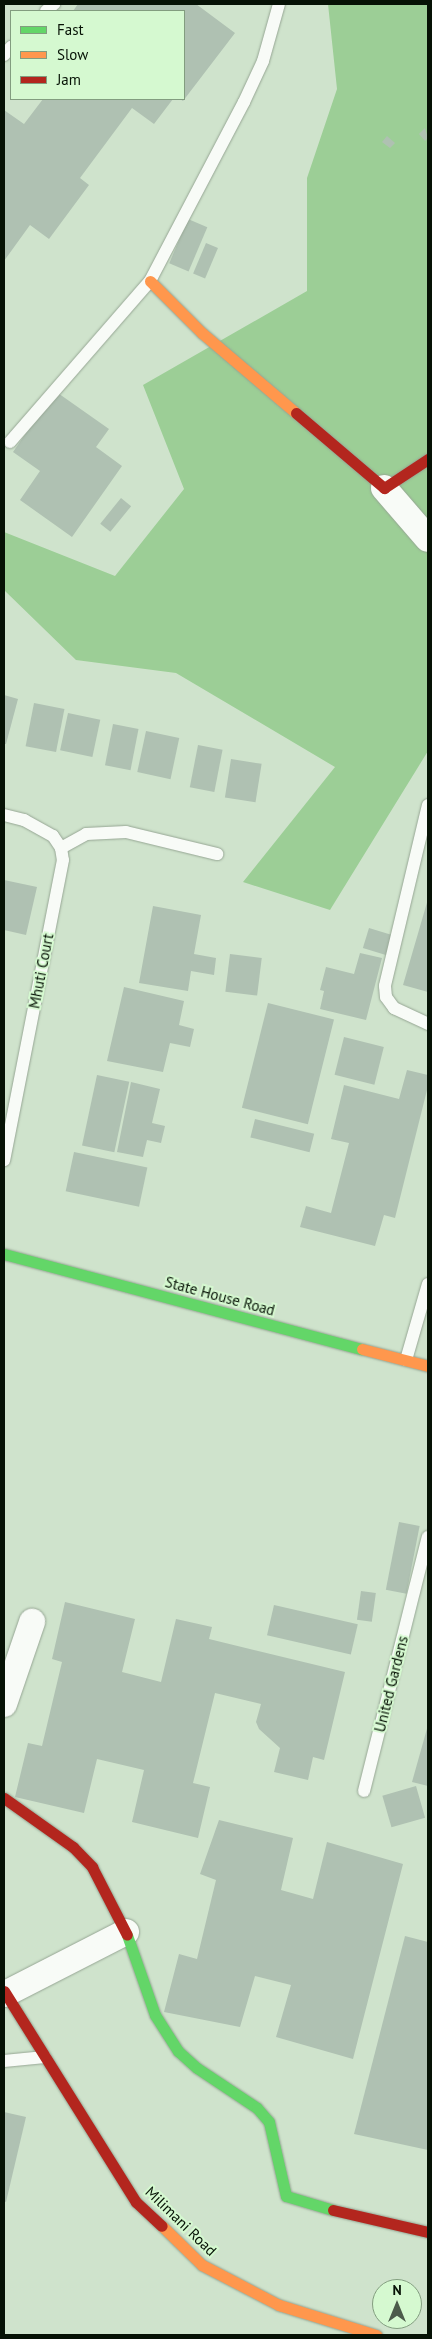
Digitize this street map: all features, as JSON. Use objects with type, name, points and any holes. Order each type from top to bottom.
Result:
[{"type":"street","points":[[150,281],[202,333],[384,488],[428,539]]},
{"type":"street","points":[[384,488],[428,459]]},
{"type":"street","name":"State House Road","points":[[4,1254],[428,1366]]},
{"type":"street","points":[[4,1704],[32,1622]]},
{"type":"street","points":[[4,1798],[73,1847],[92,1867],[126,1932],[155,2015],[178,2051],[197,2068],[258,2108],[269,2122],[286,2196],[301,2203],[428,2232]]},
{"type":"street","points":[[5,1992],[126,1932]]},
{"type":"street","name":"Milimani Road","points":[[5,1992],[136,2202],[202,2265],[279,2305],[376,2335]]},
{"type":"lane","points":[[10,442],[150,281],[244,102],[262,61],[278,4]]},
{"type":"lane","points":[[428,805],[385,986],[386,998],[394,1008],[428,1024]]},
{"type":"lane","points":[[4,815],[24,820],[53,836],[60,848],[86,834],[126,832],[217,854]]},
{"type":"lane","name":"Mhuti Court","points":[[4,1160],[61,869],[60,848]]},
{"type":"lane","points":[[406,1360],[428,1284]]},
{"type":"lane","name":"United Gardens","points":[[364,1791],[423,1579],[428,1537]]},
{"type":"lane","points":[[4,2060],[45,2057]]},
{"type":"green space","points":[[328,4],[428,4],[428,751],[330,910],[243,882],[335,767],[176,673],[76,660],[4,590],[4,532],[115,576],[184,489],[143,385],[307,291],[307,178],[337,89]]},
{"type":"building","points":[[78,4],[196,4],[235,33],[185,98],[185,10],[74,10]]},
{"type":"building","points":[[42,100],[172,100],[154,124],[132,108],[80,178],[89,185],[49,239],[30,225],[4,261],[4,110],[24,124]]},
{"type":"building","points":[[425,128],[428,138],[425,141],[419,134]]},
{"type":"building","points":[[387,136],[395,143],[390,148],[382,142]]},
{"type":"building","points":[[188,219],[207,227],[189,271],[169,263]]},
{"type":"building","points":[[206,243],[218,248],[205,278],[193,273]]},
{"type":"building","points":[[55,391],[109,429],[96,447],[122,466],[72,537],[20,500],[40,471],[13,452]]},
{"type":"building","points":[[121,498],[131,506],[110,532],[100,524]]},
{"type":"building","points":[[4,695],[18,699],[6,744],[4,744]]},
{"type":"building","points":[[34,703],[64,709],[56,752],[26,746]]},
{"type":"building","points":[[68,713],[100,720],[92,757],[60,750]]},
{"type":"building","points":[[113,724],[139,729],[131,770],[105,765]]},
{"type":"building","points":[[146,731],[179,738],[171,779],[137,772]]},
{"type":"building","points":[[198,745],[223,750],[214,792],[190,787]]},
{"type":"building","points":[[231,759],[262,764],[256,802],[225,798]]},
{"type":"building","points":[[4,880],[37,887],[26,935],[4,930]]},
{"type":"building","points":[[428,899],[428,992],[403,985]]},
{"type":"building","points":[[153,906],[201,915],[194,954],[216,958],[214,975],[191,971],[188,991],[139,983]]},
{"type":"building","points":[[369,928],[392,935],[386,955],[363,948]]},
{"type":"building","points":[[360,953],[382,958],[366,1020],[320,1009],[324,991],[320,990],[326,967],[354,974]]},
{"type":"building","points":[[230,954],[262,958],[257,996],[225,992]]},
{"type":"building","points":[[124,987],[184,1001],[179,1025],[194,1029],[190,1047],[170,1043],[163,1072],[107,1061]]},
{"type":"building","points":[[268,1003],[334,1019],[308,1124],[242,1108]]},
{"type":"building","points":[[344,1037],[384,1047],[374,1085],[335,1075]]},
{"type":"building","points":[[407,1070],[428,1075],[428,1086],[395,1218],[384,1215],[375,1246],[300,1227],[306,1206],[331,1213],[349,1143],[331,1139],[344,1085],[399,1099]]},
{"type":"building","points":[[97,1075],[129,1082],[114,1152],[82,1145]]},
{"type":"building","points":[[131,1082],[160,1089],[152,1123],[165,1126],[161,1143],[147,1140],[143,1157],[117,1152]]},
{"type":"building","points":[[255,1119],[314,1134],[310,1152],[250,1137]]},
{"type":"building","points":[[74,1152],[147,1168],[139,1207],[66,1191]]},
{"type":"building","points":[[399,1522],[420,1526],[406,1594],[386,1590]]},
{"type":"building","points":[[361,1591],[376,1593],[372,1622],[357,1620]]},
{"type":"building","points":[[65,1602],[135,1619],[122,1672],[161,1682],[176,1619],[212,1627],[209,1639],[345,1672],[324,1760],[313,1757],[308,1780],[274,1772],[280,1748],[259,1729],[256,1722],[261,1704],[215,1693],[193,1783],[210,1787],[198,1838],[132,1822],[144,1770],[97,1759],[84,1813],[15,1797],[28,1743],[42,1746],[62,1662],[52,1659]]},
{"type":"building","points":[[274,1605],[358,1624],[351,1655],[267,1635]]},
{"type":"building","points":[[428,1725],[428,1786],[412,1782]]},
{"type":"building","points":[[416,1786],[425,1818],[391,1827],[382,1796]]},
{"type":"building","points":[[219,1820],[293,1838],[281,1890],[313,1899],[327,1842],[403,1864],[353,2059],[276,2037],[291,1985],[255,1976],[240,2027],[164,2012],[179,1954],[197,1959],[216,1880],[200,1874]]},
{"type":"building","points":[[405,1936],[428,1942],[428,2150],[354,2134]]},
{"type":"building","points":[[4,2112],[26,2117],[6,2202],[4,2201]]},
{"type":"traffic: fast","points":[[4,1254],[362,1349]]},
{"type":"traffic: fast","points":[[127,1935],[155,2015],[178,2051],[197,2068],[257,2108],[269,2122],[286,2196],[333,2210]]},
{"type":"traffic: slow","points":[[150,281],[202,333],[296,413]]},
{"type":"traffic: slow","points":[[362,1349],[428,1366]]},
{"type":"traffic: slow","points":[[162,2226],[202,2265],[279,2305],[376,2335]]},
{"type":"traffic: jam","points":[[296,413],[384,488],[428,459]]},
{"type":"traffic: jam","points":[[4,1798],[73,1847],[92,1867],[127,1935]]},
{"type":"traffic: jam","points":[[4,1991],[136,2202],[162,2226]]},
{"type":"traffic: jam","points":[[333,2210],[428,2232]]}]
